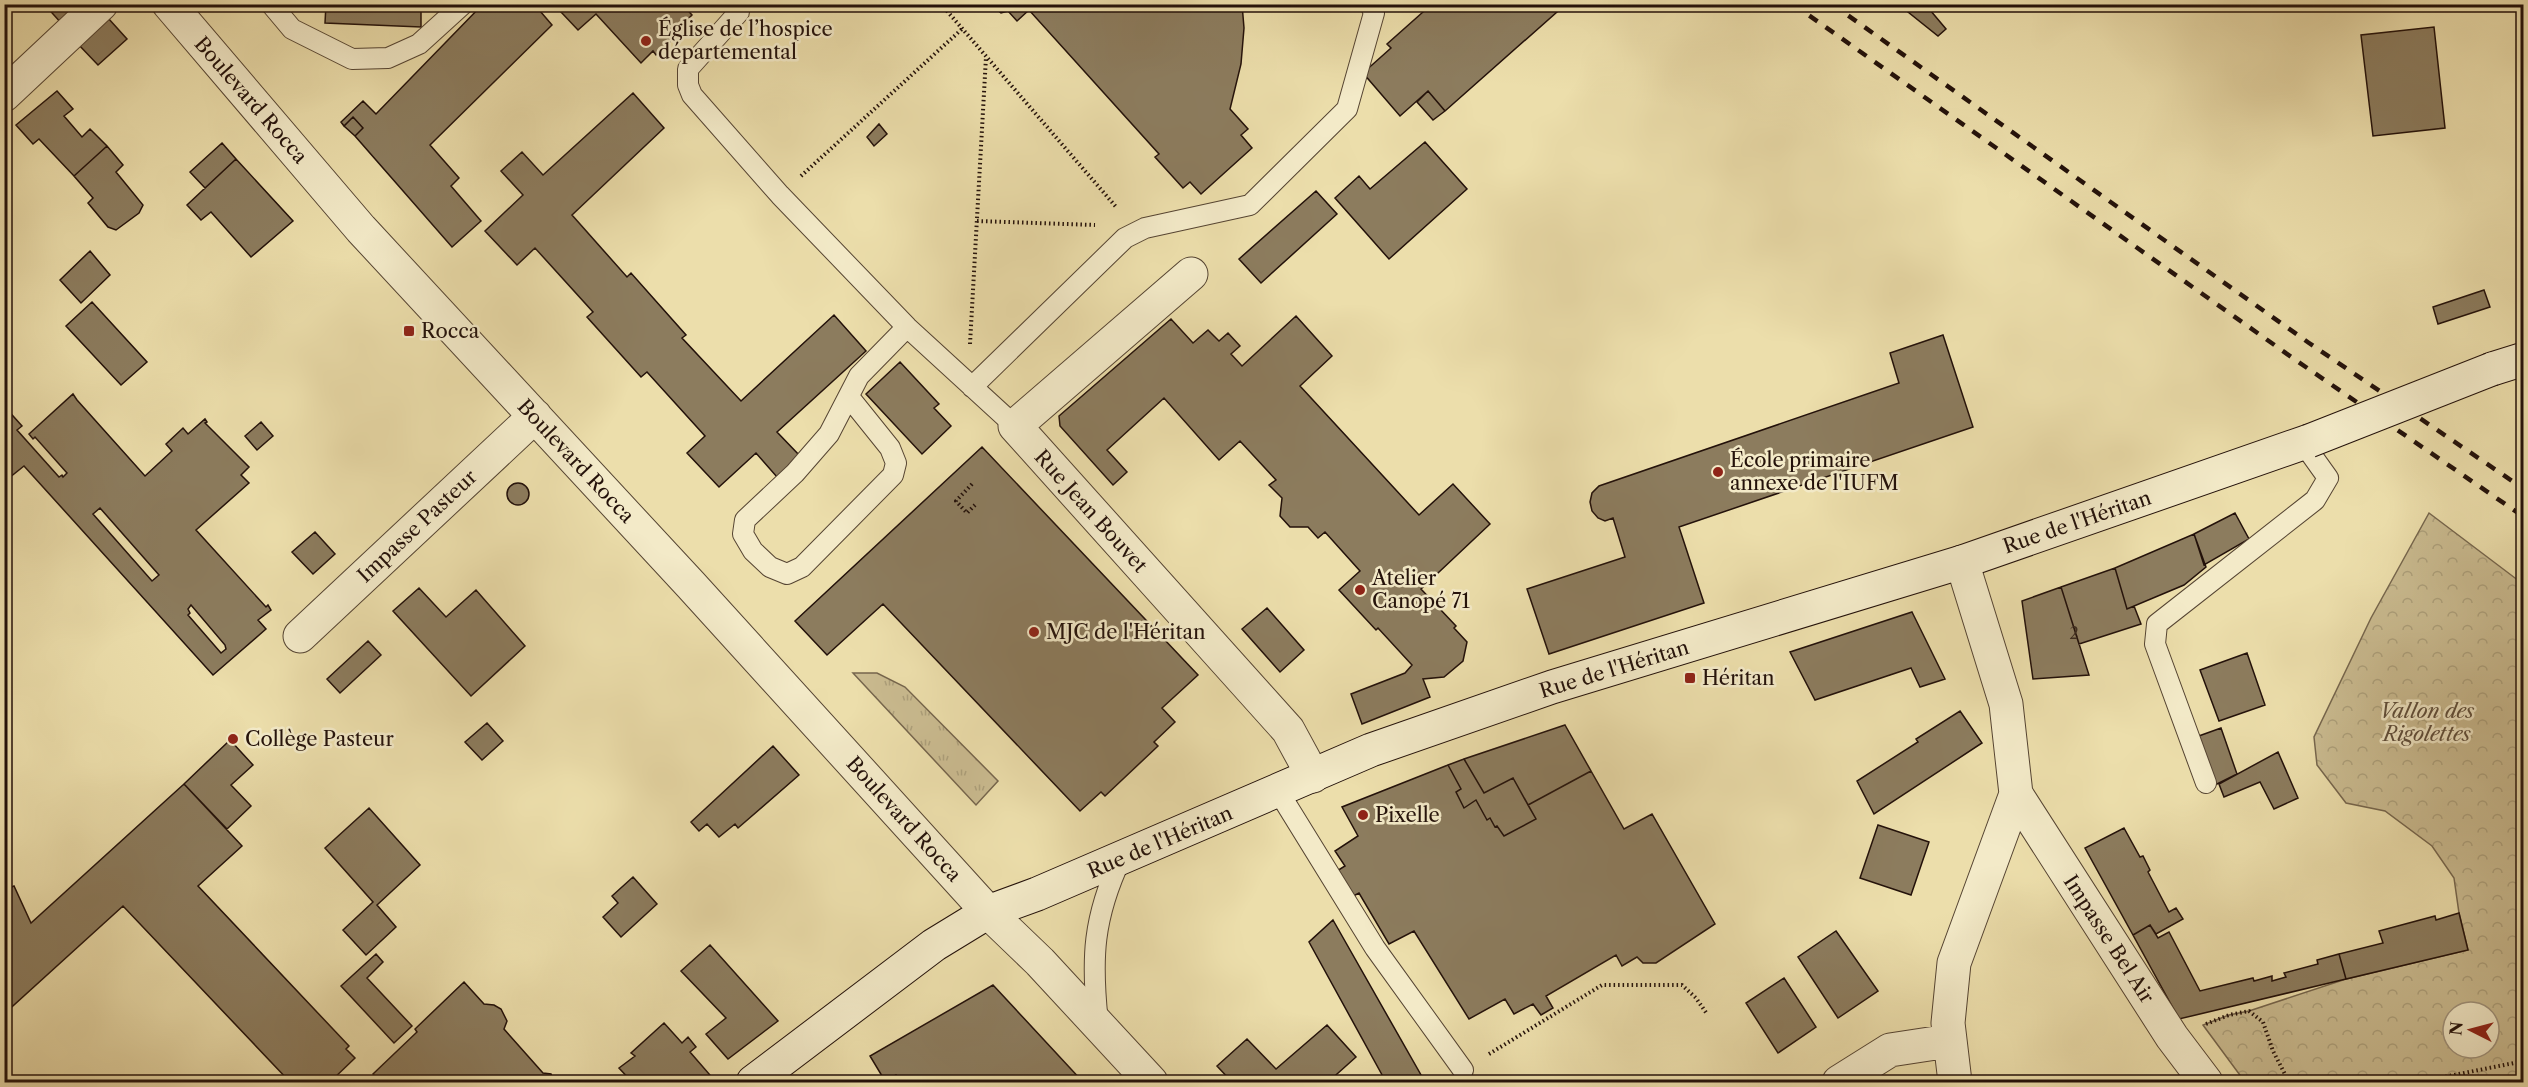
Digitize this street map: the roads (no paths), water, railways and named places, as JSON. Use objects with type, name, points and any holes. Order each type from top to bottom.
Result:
[{"type":"street","points":[[4,95],[101,4]]},
{"type":"street","name":"Boulevard Rocca","points":[[169,4],[361,229],[988,912],[1040,962],[1151,1083]]},
{"type":"street","points":[[1015,426],[1191,274]]},
{"type":"street","name":"Rue de l'Héritan","points":[[753,1083],[934,945],[988,912],[1121,858],[1371,750],[1552,687],[1962,561],[2306,442],[2523,359]]},
{"type":"street","name":"Impasse Pasteur","points":[[300,636],[535,416]]},
{"type":"street","name":"Rue Jean Bouvet","points":[[1015,426],[1288,730],[1313,776]]},
{"type":"street","points":[[1955,1083],[1948,1023],[1954,963],[2016,794],[2006,704],[1962,561]]},
{"type":"street","name":"Impasse Bel Air","points":[[2016,794],[2172,1037],[2206,1083]]},
{"type":"street","points":[[1839,1083],[1890,1050],[1949,1041]]},
{"type":"lane","points":[[271,4],[292,29],[352,59],[387,58],[419,44],[463,4]]},
{"type":"lane","points":[[731,4],[739,12],[688,69],[688,85],[692,96],[780,195],[907,327],[1015,426]]},
{"type":"lane","points":[[972,387],[1135,229],[1250,205],[1347,110],[1374,14],[1370,4]]},
{"type":"lane","points":[[849,397],[890,448],[896,463],[893,475],[802,567],[787,574],[770,567],[753,551],[743,534],[745,520],[795,473],[828,434],[859,376],[907,327]]},
{"type":"lane","points":[[2206,783],[2155,644],[2157,624],[2315,500],[2328,478],[2306,442]]},
{"type":"lane","points":[[1278,791],[1375,948],[1463,1070]]},
{"type":"lane","points":[[1098,1025],[1094,980],[1095,936],[1106,890],[1121,858]]},
{"type":"railway","points":[[1793,4],[2297,361],[2524,517]]},
{"type":"railway","points":[[1832,4],[2309,343],[2524,489]]},
{"type":"place","name":"Église de l’hospice départemental","points":[[646,41]]},
{"type":"place","name":"Rocca","points":[[409,331]]},
{"type":"place","name":"École primaire annexe de l'IUFM","points":[[1718,472]]},
{"type":"place","name":"Atelier Canopé 71","points":[[1360,590]]},
{"type":"place","name":"MJC de l'Héritan","points":[[1034,632]]},
{"type":"place","name":"Héritan","points":[[1690,678]]},
{"type":"place","name":"Collège Pasteur","points":[[233,739]]},
{"type":"place","name":"Pixelle","points":[[1363,815]]},
{"type":"park label","name":"Vallon des Rigolettes","points":[[2427,722]]}]
